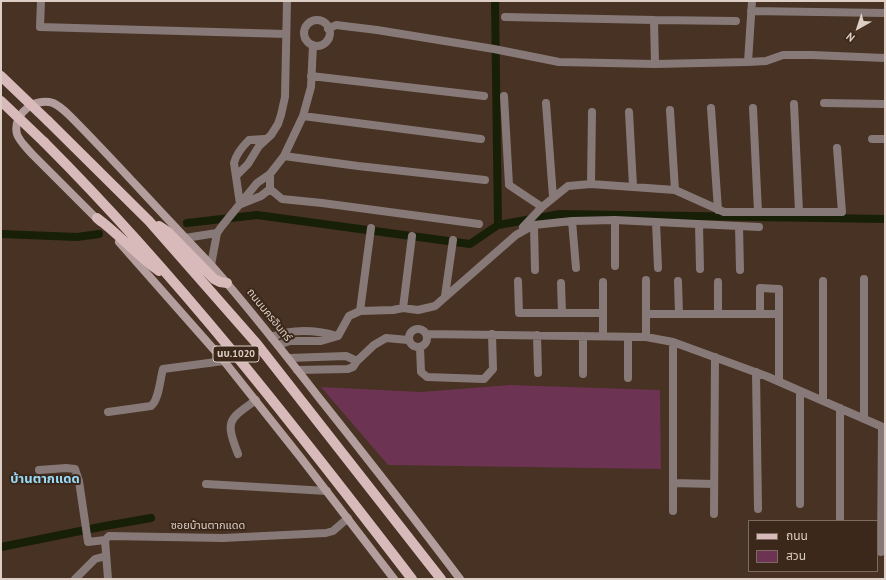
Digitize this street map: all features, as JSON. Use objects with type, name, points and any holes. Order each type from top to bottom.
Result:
[{"type":"main road","name":"นบ.1020","points":[[1,76],[149,221],[257,344],[441,579]]},
{"type":"main road","name":"นบ.1020","points":[[1,101],[44,142],[120,220],[174,281],[236,354],[412,579]]},
{"type":"main road","name":"ถนนนครอินทร์","points":[[394,579],[327,491],[224,361],[97,218],[22,143],[17,134],[17,125],[20,115],[26,108],[41,102],[51,102],[63,109],[211,265],[278,345],[460,579]]},
{"type":"main road","points":[[97,218],[109,226],[148,262],[174,281]]},
{"type":"main road","points":[[149,221],[168,232],[214,278],[220,282],[226,283]]},
{"type":"street","points":[[41,1],[40,27],[286,34]]},
{"type":"street","points":[[236,176],[248,164],[264,139],[271,135],[278,124],[285,97],[287,1]]},
{"type":"street","points":[[748,62],[752,1]]},
{"type":"street","points":[[752,11],[885,13]]},
{"type":"street","points":[[505,17],[736,21]]},
{"type":"street","points":[[315,20],[325,24],[328,29],[329,35],[327,41],[319,45],[313,45],[305,38],[304,32],[306,26],[315,20]]},
{"type":"street","points":[[654,20],[655,64]]},
{"type":"street","points":[[328,29],[336,25],[350,27],[483,47],[559,62],[655,64],[748,62],[766,61],[783,56],[812,55],[885,58]]},
{"type":"street","points":[[211,265],[217,233],[257,183],[270,174],[284,156],[303,116],[311,87],[313,45]]},
{"type":"street","points":[[311,76],[484,96]]},
{"type":"street","points":[[504,96],[509,185],[542,207]]},
{"type":"street","points":[[546,103],[554,197]]},
{"type":"street","points":[[824,103],[885,104]]},
{"type":"street","points":[[794,104],[799,212]]},
{"type":"street","points":[[711,108],[718,210]]},
{"type":"street","points":[[753,108],[758,212]]},
{"type":"street","points":[[670,110],[675,190]]},
{"type":"street","points":[[591,184],[592,112]]},
{"type":"street","points":[[629,112],[633,186]]},
{"type":"street","points":[[303,116],[481,139]]},
{"type":"street","points":[[240,204],[234,163],[235,158],[249,140],[264,139]]},
{"type":"street","points":[[872,139],[885,139]]},
{"type":"street","points":[[278,345],[290,341],[321,341],[338,336],[349,316],[360,311],[393,310],[403,308],[418,310],[435,306],[516,235],[542,207],[568,186],[591,184],[675,190],[724,212],[842,212],[837,148]]},
{"type":"street","points":[[284,156],[485,180]]},
{"type":"street","points":[[270,174],[270,188],[282,199],[479,224]]},
{"type":"street","points":[[240,204],[261,196],[270,188]]},
{"type":"street","points":[[516,235],[534,225],[572,221],[615,220],[759,227]]},
{"type":"street","points":[[615,220],[615,266]]},
{"type":"street","points":[[572,221],[576,268]]},
{"type":"street","points":[[656,222],[658,268]]},
{"type":"street","points":[[700,224],[700,269]]},
{"type":"street","points":[[534,225],[535,270]]},
{"type":"street","points":[[740,226],[740,270]]},
{"type":"street","points":[[360,311],[371,228]]},
{"type":"street","points":[[185,238],[217,233]]},
{"type":"street","points":[[403,308],[412,236]]},
{"type":"street","points":[[445,296],[453,240]]},
{"type":"street","points":[[864,279],[864,419]]},
{"type":"street","points":[[646,280],[646,337]]},
{"type":"street","points":[[518,281],[519,313],[603,313]]},
{"type":"street","points":[[678,281],[678,314]]},
{"type":"street","points":[[823,281],[823,401]]},
{"type":"street","points":[[603,282],[603,336]]},
{"type":"street","points":[[718,282],[718,314]]},
{"type":"street","points":[[561,283],[562,313]]},
{"type":"street","points":[[760,314],[760,288],[779,289],[779,381]]},
{"type":"street","points":[[647,314],[779,314]]},
{"type":"street","points":[[408,340],[410,332],[416,329],[421,330],[426,334],[646,337],[674,342],[779,381],[883,427],[881,552]]},
{"type":"street","points":[[271,337],[283,332],[319,331],[338,336]]},
{"type":"street","points":[[420,347],[426,342],[426,334]]},
{"type":"street","points":[[420,347],[421,372],[426,377],[484,379],[493,369],[492,334]]},
{"type":"street","points":[[537,335],[538,373]]},
{"type":"street","points":[[583,336],[583,374]]},
{"type":"street","points":[[628,337],[628,378]]},
{"type":"street","points":[[297,370],[348,369],[353,367],[357,361],[374,346],[386,338],[408,340],[412,345],[420,347]]},
{"type":"street","points":[[673,511],[674,342]]},
{"type":"street","points":[[288,358],[346,356],[357,361]]},
{"type":"street","points":[[714,514],[715,357]]},
{"type":"street","points":[[108,412],[151,406],[156,399],[163,369],[224,361]]},
{"type":"street","points":[[756,372],[758,509]]},
{"type":"street","points":[[800,391],[800,504]]},
{"type":"street","points":[[238,454],[230,430],[231,421],[237,414],[256,400]]},
{"type":"street","points":[[840,408],[840,520]]},
{"type":"street","name":"ซอยบ้านตากแดด","points":[[39,470],[66,468],[74,469],[79,481],[88,542],[105,540],[109,536],[223,538],[326,533],[333,531],[348,518]]},
{"type":"street","points":[[673,483],[714,484]]},
{"type":"street","points":[[206,484],[327,491]]},
{"type":"street","points":[[105,540],[108,579]]},
{"type":"street","points":[[75,579],[95,559],[106,556]]},
{"type":"green space","points":[[510,385],[660,390],[661,469],[388,465],[321,387],[421,392]]},
{"type":"waterway","points":[[495,1],[498,225]]},
{"type":"waterway","points":[[187,223],[257,215],[470,244],[498,225],[560,214],[885,219]]},
{"type":"waterway","points":[[1,234],[77,237],[99,234]]},
{"type":"waterway","points":[[1,547],[151,518]]},
{"type":"district","name":"บ้านตากแดด","points":[[45,479]]}]
